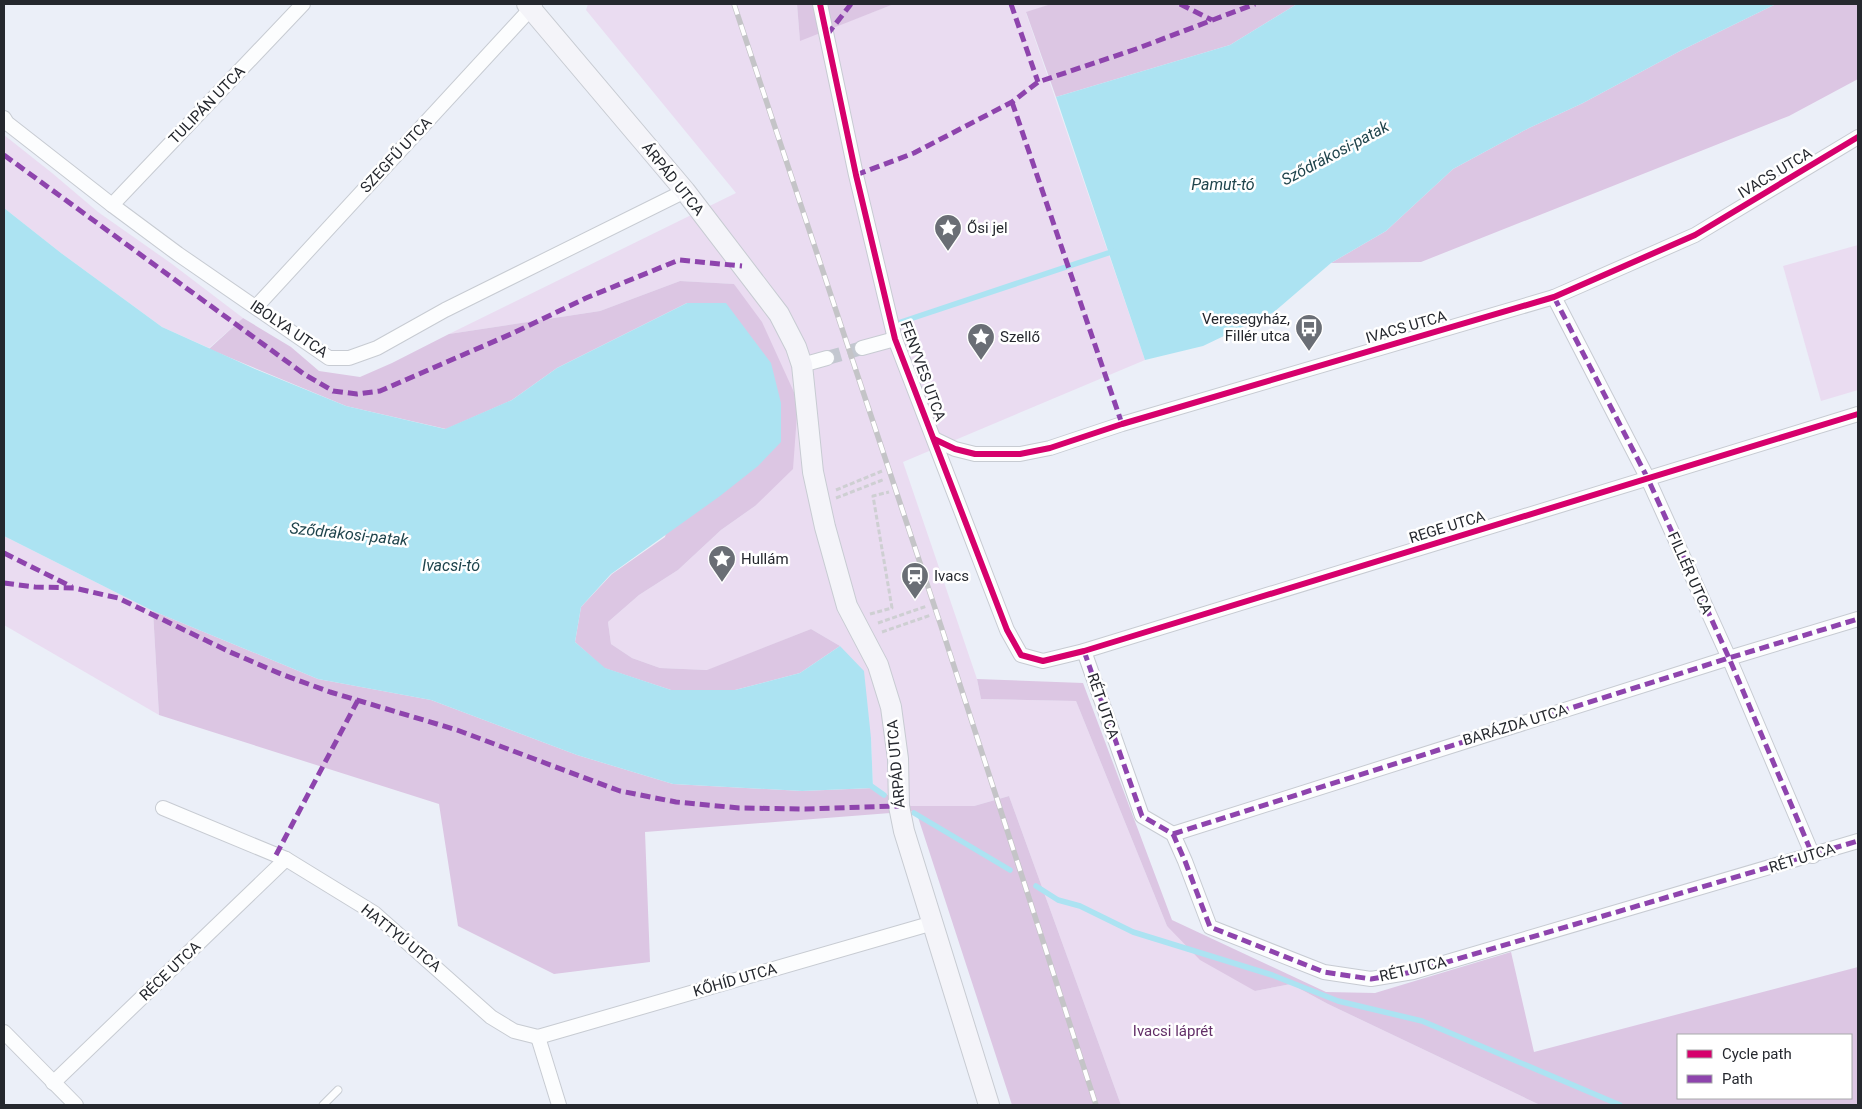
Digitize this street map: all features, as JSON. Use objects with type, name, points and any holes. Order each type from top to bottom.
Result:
[{"type":"street","name":"TULIPÁN UTCA","points":[[112,205],[303,4]]},
{"type":"street","name":"FENYVES UTCA","points":[[820,4],[856,175],[895,339],[1007,630],[1021,655],[1042,661]]},
{"type":"street","name":"ÁRPÁD UTCA","points":[[531,5],[685,191],[779,314],[796,347],[802,365],[813,472],[825,527],[844,598],[878,665],[886,687],[896,735],[899,806],[904,831],[988,1105]]},
{"type":"street","name":"SZEGFŰ UTCA","points":[[256,307],[531,5]]},
{"type":"street","name":"IBOLYA UTCA","points":[[4,118],[14,129],[178,254],[328,358],[349,358],[377,348],[445,310],[685,191]]},
{"type":"street","name":"IVACS UTCA","points":[[934,439],[955,449],[975,454],[1020,454],[1050,448],[1131,422],[1554,297],[1695,235],[1858,137]]},
{"type":"street","name":"FILLÉR UTCA","points":[[1554,297],[1648,479],[1729,658],[1813,856]]},
{"type":"street","name":"FENYVES UTCA","points":[[862,348],[895,339]]},
{"type":"street","points":[[802,365],[827,358]]},
{"type":"street","name":"REGE UTCA","points":[[1042,661],[1084,651],[1858,414]]},
{"type":"street","name":"BARÁZDA UTCA","points":[[1173,834],[1858,619]]},
{"type":"street","name":"RÉT UTCA","points":[[1084,651],[1142,816],[1173,834],[1210,927],[1324,972],[1371,979],[1413,972],[1813,856],[1858,841]]},
{"type":"street","name":"HATTYÚ UTCA","points":[[163,808],[286,859],[374,913],[491,1017],[514,1031],[538,1037]]},
{"type":"street","name":"RÉCE UTCA","points":[[54,1083],[286,859]]},
{"type":"street","name":"KŐHÍD UTCA","points":[[538,1037],[932,923]]},
{"type":"street","points":[[4,1032],[76,1105]]},
{"type":"street","points":[[538,1037],[559,1105]]},
{"type":"lane","points":[[323,1105],[338,1090]]},
{"type":"path","points":[[834,491],[882,471]]},
{"type":"path","points":[[836,498],[884,479]]},
{"type":"path","points":[[853,619],[892,608],[874,496],[889,492]]},
{"type":"path","points":[[878,623],[927,606]]},
{"type":"path","points":[[882,632],[931,615]]},
{"type":"green space","name":"Ivacsi láprét","points":[[588,4],[797,4],[800,40],[894,4],[1051,4],[1026,13],[1145,360],[903,462],[977,679],[981,699],[1076,701],[1167,926],[1255,991],[1291,984],[1328,1004],[1540,1105],[1121,1105],[1009,796],[974,806],[911,806],[873,788],[871,738],[840,646],[811,629],[708,670],[660,668],[632,658],[611,644],[608,622],[639,595],[678,570],[721,530],[755,506],[798,401],[734,284],[680,281],[600,311],[449,334],[736,193],[586,10]]},
{"type":"green space","points":[[4,135],[98,212],[172,264],[243,318],[209,348],[162,327],[61,253],[4,208]]},
{"type":"green space","points":[[1858,245],[1858,390],[1821,401],[1783,266]]},
{"type":"green space","points":[[4,536],[153,611],[159,715],[4,625]]},
{"type":"shaded area","points":[[797,4],[894,4],[800,41]]},
{"type":"shaded area","points":[[1051,4],[1297,4],[1230,45],[1056,97],[1026,12]]},
{"type":"shaded area","points":[[1776,4],[1858,4],[1858,79],[1789,116],[1421,262],[1331,263],[1386,231],[1453,169],[1529,128],[1583,103],[1680,51]]},
{"type":"shaded area","points":[[680,281],[734,284],[762,322],[798,401],[793,469],[755,506],[721,530],[678,570],[639,595],[608,622],[611,644],[632,658],[660,668],[707,670],[811,629],[840,646],[800,673],[735,690],[671,690],[604,668],[575,642],[581,607],[612,574],[665,537],[726,303],[687,303],[557,368],[512,400],[446,429],[346,406],[209,349],[243,318],[291,347],[319,371],[360,377],[449,334],[600,311]]},
{"type":"shaded area","points":[[153,611],[318,679],[431,700],[577,755],[673,784],[802,791],[873,788],[911,806],[974,806],[1009,796],[1121,1105],[1012,1105],[916,811],[645,832],[650,962],[554,974],[458,926],[439,804],[159,715]]},
{"type":"shaded area","points":[[977,679],[1083,683],[1172,920],[1326,992],[1375,993],[1511,952],[1534,1052],[1858,967],[1858,1105],[1540,1105],[1328,1004],[1291,984],[1255,991],[1200,960],[1167,926],[1076,701],[981,699]]},
{"type":"water","name":"Pamut-tó","points":[[1297,4],[1776,4],[1680,51],[1583,103],[1529,128],[1453,169],[1386,231],[1331,263],[1274,312],[1203,346],[1145,360],[1056,97],[1230,45]]},
{"type":"water","name":"Ivacsi-tó","points":[[4,208],[61,253],[162,327],[255,369],[346,406],[445,429],[512,400],[557,368],[687,303],[726,303],[771,363],[781,403],[781,442],[758,466],[720,496],[611,574],[581,607],[575,642],[605,668],[671,690],[735,690],[800,673],[840,646],[864,671],[871,738],[873,788],[802,791],[673,784],[577,755],[431,700],[318,679],[153,611],[4,536]]},
{"type":"waterway","name":"Sződrákosi-patak","points":[[898,323],[1114,251]]},
{"type":"waterway","points":[[867,783],[884,795]]},
{"type":"waterway","points":[[914,813],[1010,870]]},
{"type":"waterway","points":[[1036,886],[1058,900],[1080,906],[1133,932],[1272,975],[1338,1001],[1422,1021],[1620,1105]]},
{"type":"tunnel","points":[[827,358],[862,348]]},
{"type":"railway","points":[[734,4],[941,626],[1096,1105]]},
{"type":"marked path","points":[[827,35],[851,4]]},
{"type":"marked path","points":[[1011,4],[1038,82]]},
{"type":"marked path","points":[[1180,4],[1212,20]]},
{"type":"marked path","points":[[856,175],[914,153],[1012,102],[1038,82],[1136,49],[1255,4]]},
{"type":"marked path","points":[[1012,102],[1122,424]]},
{"type":"marked path","points":[[4,155],[304,374],[333,391],[357,394],[380,391],[511,334],[586,298],[679,260],[742,266]]},
{"type":"marked path","points":[[1554,297],[1648,479],[1729,658],[1813,856]]},
{"type":"marked path","points":[[4,553],[72,587]]},
{"type":"marked path","points":[[4,583],[35,587],[74,588],[118,598],[230,652],[281,674],[330,692],[457,730],[620,791],[676,802],[739,808],[805,809],[899,806]]},
{"type":"marked path","points":[[1173,834],[1858,619]]},
{"type":"marked path","points":[[1084,651],[1142,816],[1173,834],[1210,927],[1324,972],[1371,979],[1413,972],[1858,841]]},
{"type":"marked path","points":[[276,855],[358,700]]},
{"type":"cycle path","points":[[820,4],[856,175],[895,339],[1007,630],[1021,655],[1043,661],[1084,651],[1858,414]]},
{"type":"cycle path","points":[[934,439],[955,449],[975,454],[1020,454],[1050,448],[1122,424],[1554,297],[1695,235],[1858,137]]},
{"type":"place","name":"Ősi jel","points":[[948,252]]},
{"type":"place","name":"Veresegyház, Fillér utca","points":[[1309,352]]},
{"type":"place","name":"Szellő","points":[[981,361]]},
{"type":"place","name":"Hullám","points":[[722,583]]},
{"type":"place","name":"Ivacs","points":[[915,600]]}]
